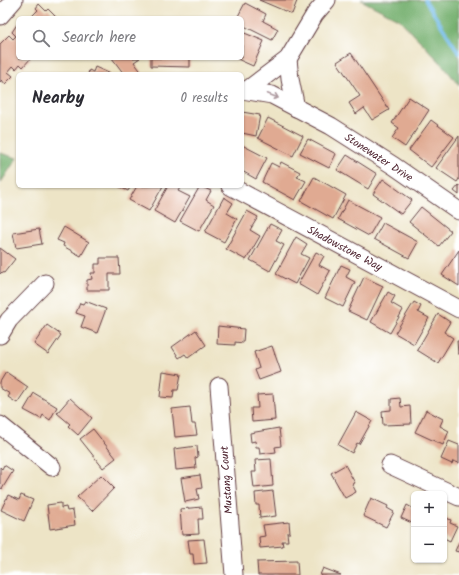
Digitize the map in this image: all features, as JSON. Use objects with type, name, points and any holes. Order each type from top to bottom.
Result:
[{"type":"street","points":[[0,16],[14,0]]},
{"type":"street","points":[[245,90],[288,59],[315,14],[327,0]]},
{"type":"street","points":[[288,59],[290,79],[296,108]]},
{"type":"street","name":"Stonewater Drive","points":[[245,90],[272,95],[331,126],[376,154],[459,211]]},
{"type":"street","name":"Shadowstone Way","points":[[234,188],[459,309]]},
{"type":"street","points":[[0,335],[9,320],[45,283]]},
{"type":"street","name":"Mustang Court","points":[[219,386],[234,575]]},
{"type":"street","points":[[0,424],[52,466]]},
{"type":"street","points":[[390,465],[459,497]]},
{"type":"green space","points":[[361,0],[459,0],[459,85],[441,63],[400,20]]},
{"type":"green space","points":[[0,153],[16,158],[16,160],[0,184]]},
{"type":"building","points":[[259,0],[294,0],[297,1],[292,14]]},
{"type":"building","points":[[245,3],[266,14],[263,21],[278,29],[272,40],[244,26],[244,16],[238,16]]},
{"type":"building","points":[[39,4],[46,11],[48,9],[55,16],[32,16],[38,10],[36,8]]},
{"type":"building","points":[[16,26],[16,36],[12,32]]},
{"type":"building","points":[[244,33],[264,41],[253,66],[240,60],[244,60]]},
{"type":"building","points":[[9,35],[13,39],[16,36],[16,60],[29,60],[23,67],[20,64],[16,69],[13,66],[8,72],[13,76],[5,84],[2,80],[0,82],[0,44]]},
{"type":"building","points":[[351,53],[389,110],[372,120],[364,108],[356,114],[349,103],[360,96],[337,62]]},
{"type":"building","points":[[114,60],[137,60],[134,62],[141,72],[122,72]]},
{"type":"building","points":[[151,60],[190,60],[190,67],[151,66]]},
{"type":"building","points":[[95,67],[106,72],[93,72]]},
{"type":"building","points":[[409,97],[429,110],[405,147],[392,138],[399,128],[392,123]]},
{"type":"building","points":[[244,112],[260,115],[256,136],[244,133]]},
{"type":"building","points":[[268,118],[303,136],[293,156],[258,138]]},
{"type":"building","points":[[431,120],[454,137],[431,167],[409,150]]},
{"type":"building","points":[[459,136],[459,179],[457,182],[436,168]]},
{"type":"building","points":[[308,139],[336,154],[329,168],[300,153]]},
{"type":"building","points":[[244,146],[267,158],[256,179],[244,172]]},
{"type":"building","points":[[347,155],[377,174],[368,189],[337,170]]},
{"type":"building","points":[[281,162],[300,172],[297,177],[306,181],[295,200],[262,182],[271,163],[279,167]]},
{"type":"building","points":[[314,177],[346,195],[333,219],[301,201]]},
{"type":"building","points":[[383,179],[412,200],[401,214],[373,194]]},
{"type":"building","points":[[459,185],[459,195],[454,191]]},
{"type":"building","points":[[122,188],[130,188],[128,191]]},
{"type":"building","points":[[136,188],[162,188],[149,211],[129,200]]},
{"type":"building","points":[[167,188],[180,188],[178,191],[190,197],[175,223],[154,211]]},
{"type":"building","points":[[199,188],[204,188],[211,191],[206,200],[214,205],[199,231],[180,221]]},
{"type":"building","points":[[224,197],[233,203],[227,213],[237,219],[224,242],[205,232]]},
{"type":"building","points":[[348,200],[380,217],[369,236],[338,219]]},
{"type":"building","points":[[421,207],[451,231],[439,246],[409,222]]},
{"type":"building","points":[[247,211],[258,217],[250,230],[260,236],[246,260],[226,249]]},
{"type":"building","points":[[383,223],[418,242],[409,258],[374,239]]},
{"type":"building","points":[[270,224],[282,230],[276,241],[284,245],[270,271],[250,260]]},
{"type":"building","points":[[64,227],[89,242],[81,256],[63,246],[64,243],[57,240]]},
{"type":"building","points":[[39,229],[42,244],[16,248],[13,233]]},
{"type":"building","points":[[296,237],[307,244],[301,254],[309,258],[295,284],[276,274]]},
{"type":"building","points":[[0,248],[15,259],[4,273],[2,272],[0,274]]},
{"type":"building","points":[[459,250],[459,286],[442,275]]},
{"type":"building","points":[[316,252],[324,256],[319,265],[330,271],[317,295],[298,284]]},
{"type":"building","points":[[100,258],[119,258],[120,274],[109,274],[109,290],[87,290],[87,280],[92,279],[91,273],[95,273],[95,264],[100,264]]},
{"type":"building","points":[[341,265],[350,269],[346,277],[355,282],[343,307],[325,298]]},
{"type":"building","points":[[364,277],[383,286],[367,320],[348,311]]},
{"type":"building","points":[[388,292],[395,296],[391,303],[403,310],[390,333],[371,322]]},
{"type":"building","points":[[85,301],[106,309],[97,333],[81,327],[85,316],[76,313],[80,303],[83,304]]},
{"type":"building","points":[[414,302],[421,306],[418,312],[429,318],[414,344],[395,333]]},
{"type":"building","points":[[438,314],[450,322],[444,332],[453,338],[438,363],[417,350]]},
{"type":"building","points":[[47,325],[61,335],[48,354],[34,344]]},
{"type":"building","points":[[218,326],[244,329],[243,343],[235,342],[235,345],[217,344]]},
{"type":"building","points":[[196,330],[206,345],[188,358],[185,354],[179,358],[172,347]]},
{"type":"building","points":[[457,341],[459,341],[459,354],[458,354]]},
{"type":"building","points":[[272,346],[281,372],[259,380],[255,370],[259,368],[254,352]]},
{"type":"building","points":[[163,371],[181,374],[178,390],[174,390],[173,398],[160,397]]},
{"type":"building","points":[[6,372],[28,387],[17,403],[8,397],[10,394],[0,388],[0,382]]},
{"type":"building","points":[[34,393],[57,407],[50,420],[43,415],[41,419],[24,410]]},
{"type":"building","points":[[273,394],[275,420],[252,422],[251,408],[258,408],[257,395]]},
{"type":"building","points":[[70,398],[92,418],[78,435],[68,426],[70,424],[57,413]]},
{"type":"building","points":[[400,398],[401,407],[410,406],[411,424],[383,425],[382,411],[391,410],[391,399]]},
{"type":"building","points":[[190,407],[192,424],[195,424],[197,435],[175,437],[172,409]]},
{"type":"building","points":[[426,410],[443,419],[440,426],[449,431],[443,445],[415,432]]},
{"type":"building","points":[[356,412],[372,421],[352,453],[338,445]]},
{"type":"building","points":[[279,428],[281,446],[275,447],[276,452],[260,454],[259,447],[256,447],[255,441],[251,442],[250,433]]},
{"type":"building","points":[[93,429],[116,458],[103,468],[80,439]]},
{"type":"building","points":[[449,441],[459,445],[459,463],[453,461],[452,464],[441,459]]},
{"type":"building","points":[[197,446],[198,457],[195,458],[196,468],[176,470],[174,449]]},
{"type":"building","points":[[271,459],[273,486],[254,488],[252,472],[256,472],[255,460]]},
{"type":"building","points":[[4,465],[13,471],[2,489],[0,487],[0,467],[2,469]]},
{"type":"building","points":[[345,465],[355,483],[352,484],[356,492],[345,498],[331,473]]},
{"type":"building","points":[[101,475],[114,488],[92,511],[77,497]]},
{"type":"building","points":[[200,475],[202,488],[197,489],[199,499],[185,502],[181,478]]},
{"type":"building","points":[[273,491],[276,516],[260,518],[259,505],[256,505],[255,493]]},
{"type":"building","points":[[8,495],[19,500],[21,495],[33,500],[24,521],[1,510]]},
{"type":"building","points":[[371,498],[388,506],[387,508],[394,512],[386,527],[363,516]]},
{"type":"building","points":[[61,503],[61,508],[66,507],[67,511],[73,510],[75,525],[50,529],[47,505]]},
{"type":"building","points":[[407,505],[411,507],[411,523],[401,518]]},
{"type":"building","points":[[202,507],[203,519],[198,519],[199,534],[182,535],[180,509]]},
{"type":"building","points":[[447,518],[451,520],[450,523],[457,526],[450,541],[447,540]]},
{"type":"building","points":[[289,522],[290,533],[287,533],[288,541],[282,541],[283,546],[260,548],[259,537],[265,536],[263,525]]},
{"type":"building","points":[[204,539],[207,563],[194,564],[193,554],[190,554],[188,540]]},
{"type":"building","points":[[459,542],[459,552],[455,551]]},
{"type":"building","points":[[297,561],[298,575],[258,575],[257,562]]},
{"type":"building","points":[[323,568],[341,575],[320,575]]},
{"type":"waterway","points":[[425,0],[459,53]]}]
